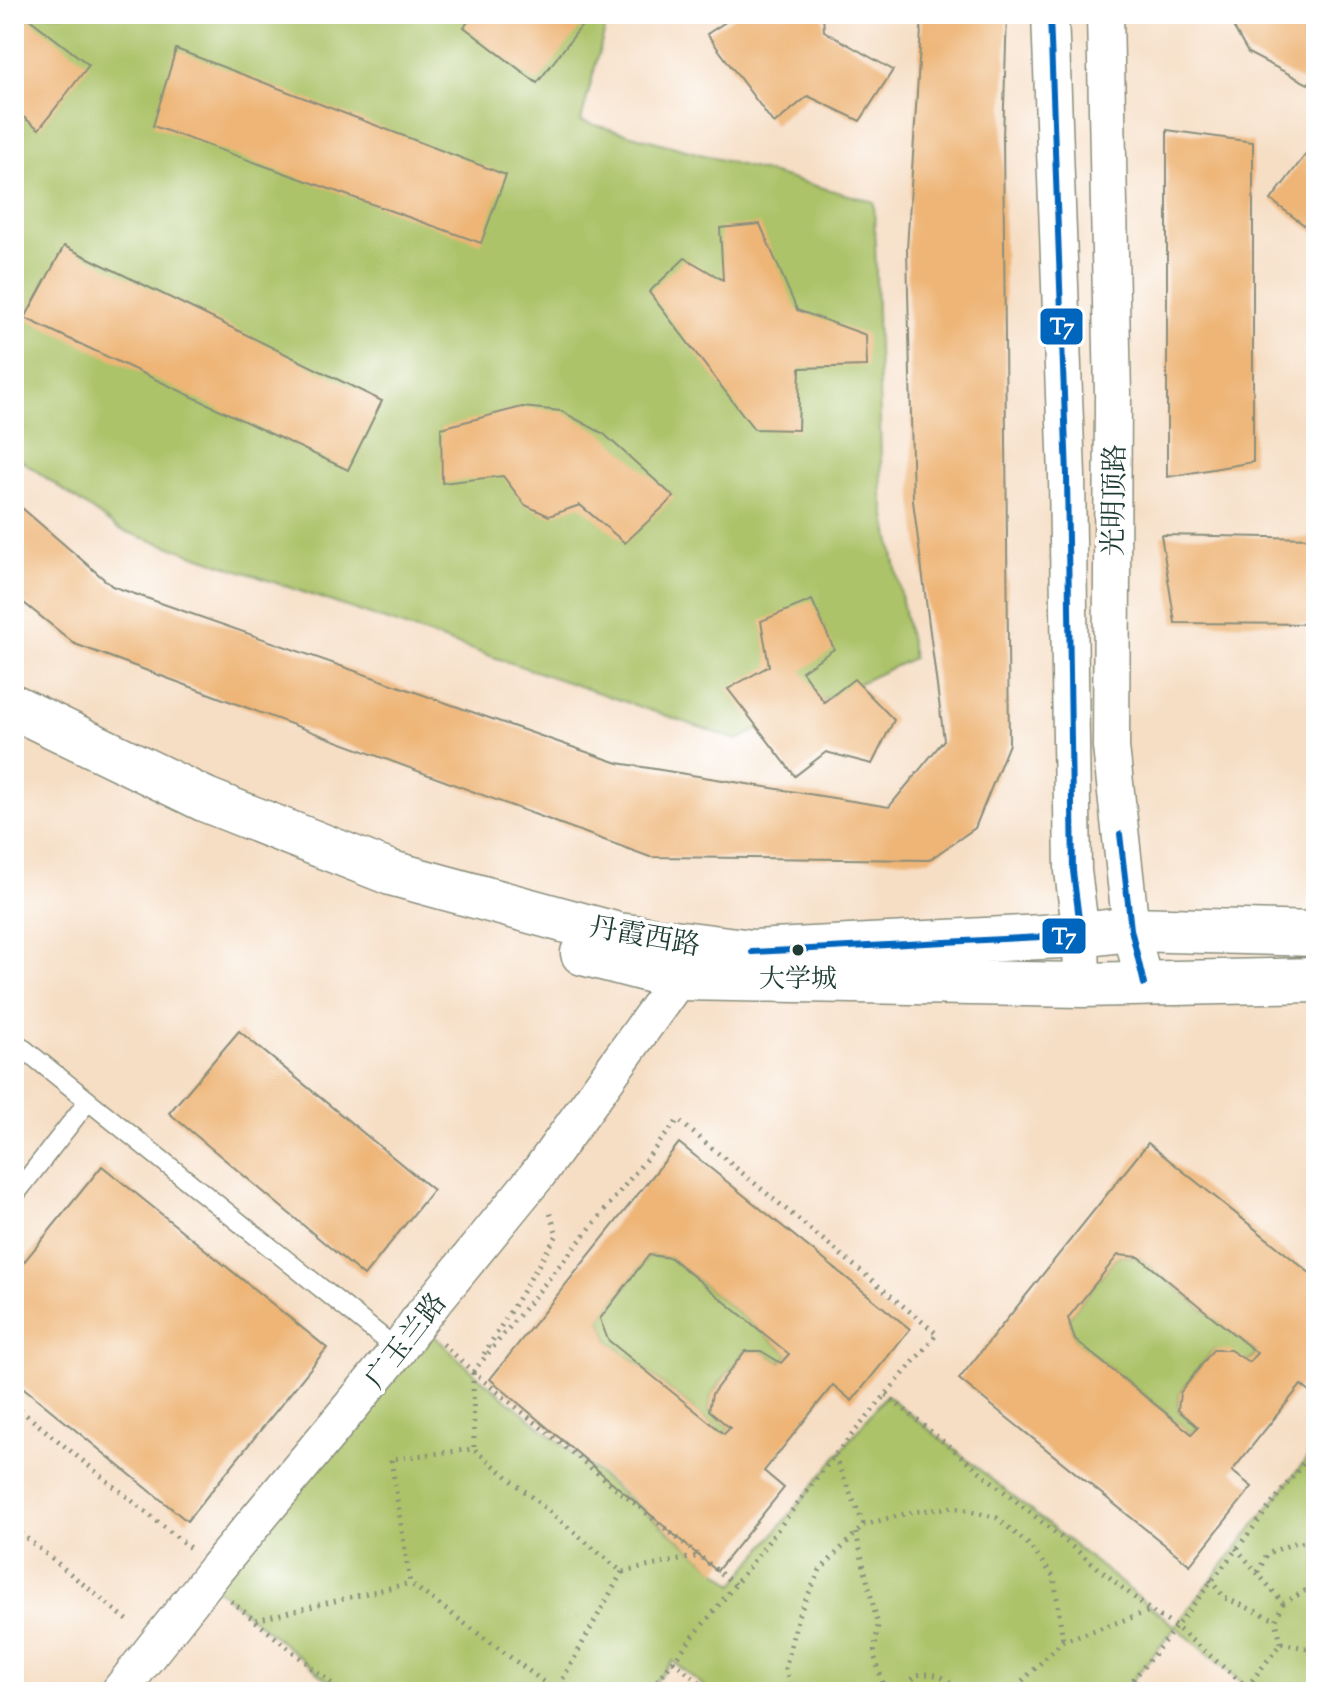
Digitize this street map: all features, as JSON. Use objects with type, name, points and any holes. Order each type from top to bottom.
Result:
[{"type":"main road","name":"丹霞西路","points":[[14,707],[206,800],[391,873],[618,935],[752,952],[1081,935],[1131,929],[1316,934]]},
{"type":"main road","name":"丹霞西路","points":[[14,736],[213,829],[413,907],[679,978],[1082,985],[1316,980]]},
{"type":"street","name":"光明顶路","points":[[1050,14],[1067,476],[1073,871],[1081,935],[1082,985]]},
{"type":"street","name":"光明顶路","points":[[1105,14],[1113,396],[1111,747],[1131,929],[1144,984]]},
{"type":"street","name":"广玉兰路","points":[[119,1692],[538,1174],[679,978]]},
{"type":"lane","points":[[14,1041],[88,1101],[408,1336]]},
{"type":"lane","points":[[14,1196],[88,1101]]},
{"type":"path","points":[[473,1372],[678,1120],[937,1334],[834,1456],[648,1692]]},
{"type":"path","points":[[474,1449],[473,1372],[557,1235],[538,1174]]},
{"type":"path","points":[[408,1336],[473,1372],[735,1585]]},
{"type":"path","points":[[886,1395],[1253,1692]]},
{"type":"path","points":[[14,1405],[211,1575],[255,1620],[342,1692]]},
{"type":"path","points":[[1123,1692],[1316,1447]]},
{"type":"path","points":[[622,1572],[474,1449],[391,1459],[410,1583],[556,1691],[622,1572],[699,1556]]},
{"type":"path","points":[[834,1456],[864,1525]]},
{"type":"path","points":[[793,1692],[785,1669],[798,1616],[820,1570],[864,1525],[912,1512],[954,1507],[997,1518],[1028,1544],[1054,1577],[1063,1641]]},
{"type":"path","points":[[14,1528],[156,1644]]},
{"type":"path","points":[[856,1532],[878,1626],[874,1655],[886,1692]]},
{"type":"path","points":[[1258,1572],[1267,1554],[1294,1543],[1316,1542]]},
{"type":"path","points":[[1236,1548],[1283,1603]]},
{"type":"path","points":[[1210,1580],[1225,1598],[1276,1620]]},
{"type":"path","points":[[255,1620],[410,1583]]},
{"type":"path","points":[[1247,1687],[1281,1643],[1276,1620],[1283,1603],[1305,1591],[1316,1594]]},
{"type":"path","points":[[1011,1692],[1063,1641],[1151,1611]]},
{"type":"path","points":[[1281,1643],[1306,1648],[1316,1639]]},
{"type":"path","points":[[673,1661],[711,1692]]},
{"type":"path","points":[[902,1692],[916,1675],[933,1672],[952,1683],[957,1692]]},
{"type":"green space","points":[[14,14],[609,14],[581,121],[874,202],[882,496],[913,658],[737,740],[118,529],[14,455]]},
{"type":"green space","points":[[649,1255],[671,1258],[789,1354],[781,1363],[761,1351],[745,1351],[712,1394],[709,1410],[730,1428],[724,1434],[608,1340],[600,1319]]},
{"type":"green space","points":[[1118,1255],[1139,1257],[1257,1353],[1249,1362],[1213,1350],[1180,1393],[1178,1410],[1198,1427],[1192,1434],[1075,1340],[1068,1318]]},
{"type":"green space","points":[[418,1321],[473,1372],[734,1584],[886,1395],[1175,1626],[1316,1447],[1316,1692],[1253,1692],[1176,1627],[1123,1692],[711,1692],[673,1661],[647,1692],[342,1692],[207,1581]]},
{"type":"building","points":[[14,14],[23,14],[89,65],[39,129],[14,110]]},
{"type":"building","points":[[474,14],[580,14],[587,19],[537,83],[464,27]]},
{"type":"building","points":[[738,14],[823,14],[824,31],[893,70],[860,121],[808,96],[774,124],[707,34]]},
{"type":"building","points":[[922,14],[1007,14],[1003,137],[1009,744],[975,828],[929,860],[650,857],[75,644],[14,595],[14,501],[112,586],[618,763],[889,807],[944,740],[913,501],[907,249]]},
{"type":"building","points":[[1226,14],[1316,14],[1316,72],[1308,84],[1248,53]]},
{"type":"building","points":[[176,49],[506,175],[481,243],[153,126]]},
{"type":"building","points":[[1167,130],[1253,142],[1253,462],[1167,477]]},
{"type":"building","points":[[1316,141],[1316,234],[1271,200]]},
{"type":"building","points":[[760,224],[797,310],[866,335],[867,366],[800,368],[798,430],[754,429],[649,292],[685,258],[723,280],[720,228]]},
{"type":"building","points":[[64,246],[382,401],[348,470],[25,318]]},
{"type":"building","points":[[522,407],[561,411],[604,434],[674,497],[625,543],[580,505],[549,516],[525,505],[503,476],[442,483],[441,428]]},
{"type":"building","points":[[1161,535],[1316,538],[1316,624],[1175,623]]},
{"type":"building","points":[[812,600],[834,649],[802,671],[824,702],[854,679],[894,720],[872,764],[826,752],[795,776],[728,689],[769,666],[761,621]]},
{"type":"building","points":[[239,1031],[433,1190],[364,1276],[169,1113]]},
{"type":"building","points":[[679,1143],[910,1329],[852,1401],[833,1385],[764,1471],[784,1488],[717,1571],[490,1379]],"holes":[[[649,1255],[671,1258],[789,1354],[781,1363],[761,1351],[745,1351],[712,1394],[709,1410],[730,1428],[724,1434],[608,1340],[600,1319]]]},
{"type":"building","points":[[1148,1143],[1316,1278],[1316,1397],[1301,1385],[1232,1471],[1252,1487],[1190,1565],[959,1379]],"holes":[[[1118,1255],[1139,1257],[1257,1353],[1249,1362],[1230,1350],[1213,1350],[1180,1393],[1178,1410],[1198,1427],[1192,1434],[1075,1340],[1068,1318]]]},
{"type":"building","points":[[102,1166],[327,1348],[187,1521],[14,1380],[14,1274]]},
{"type":"transit line","name":"T7","points":[[752,952],[1081,935],[1073,871],[1067,476],[1050,14]]},
{"type":"transit line","name":"T7","points":[[1120,834],[1131,929],[1144,984]]},
{"type":"place","name":"大学城","points":[[798,950]]}]
